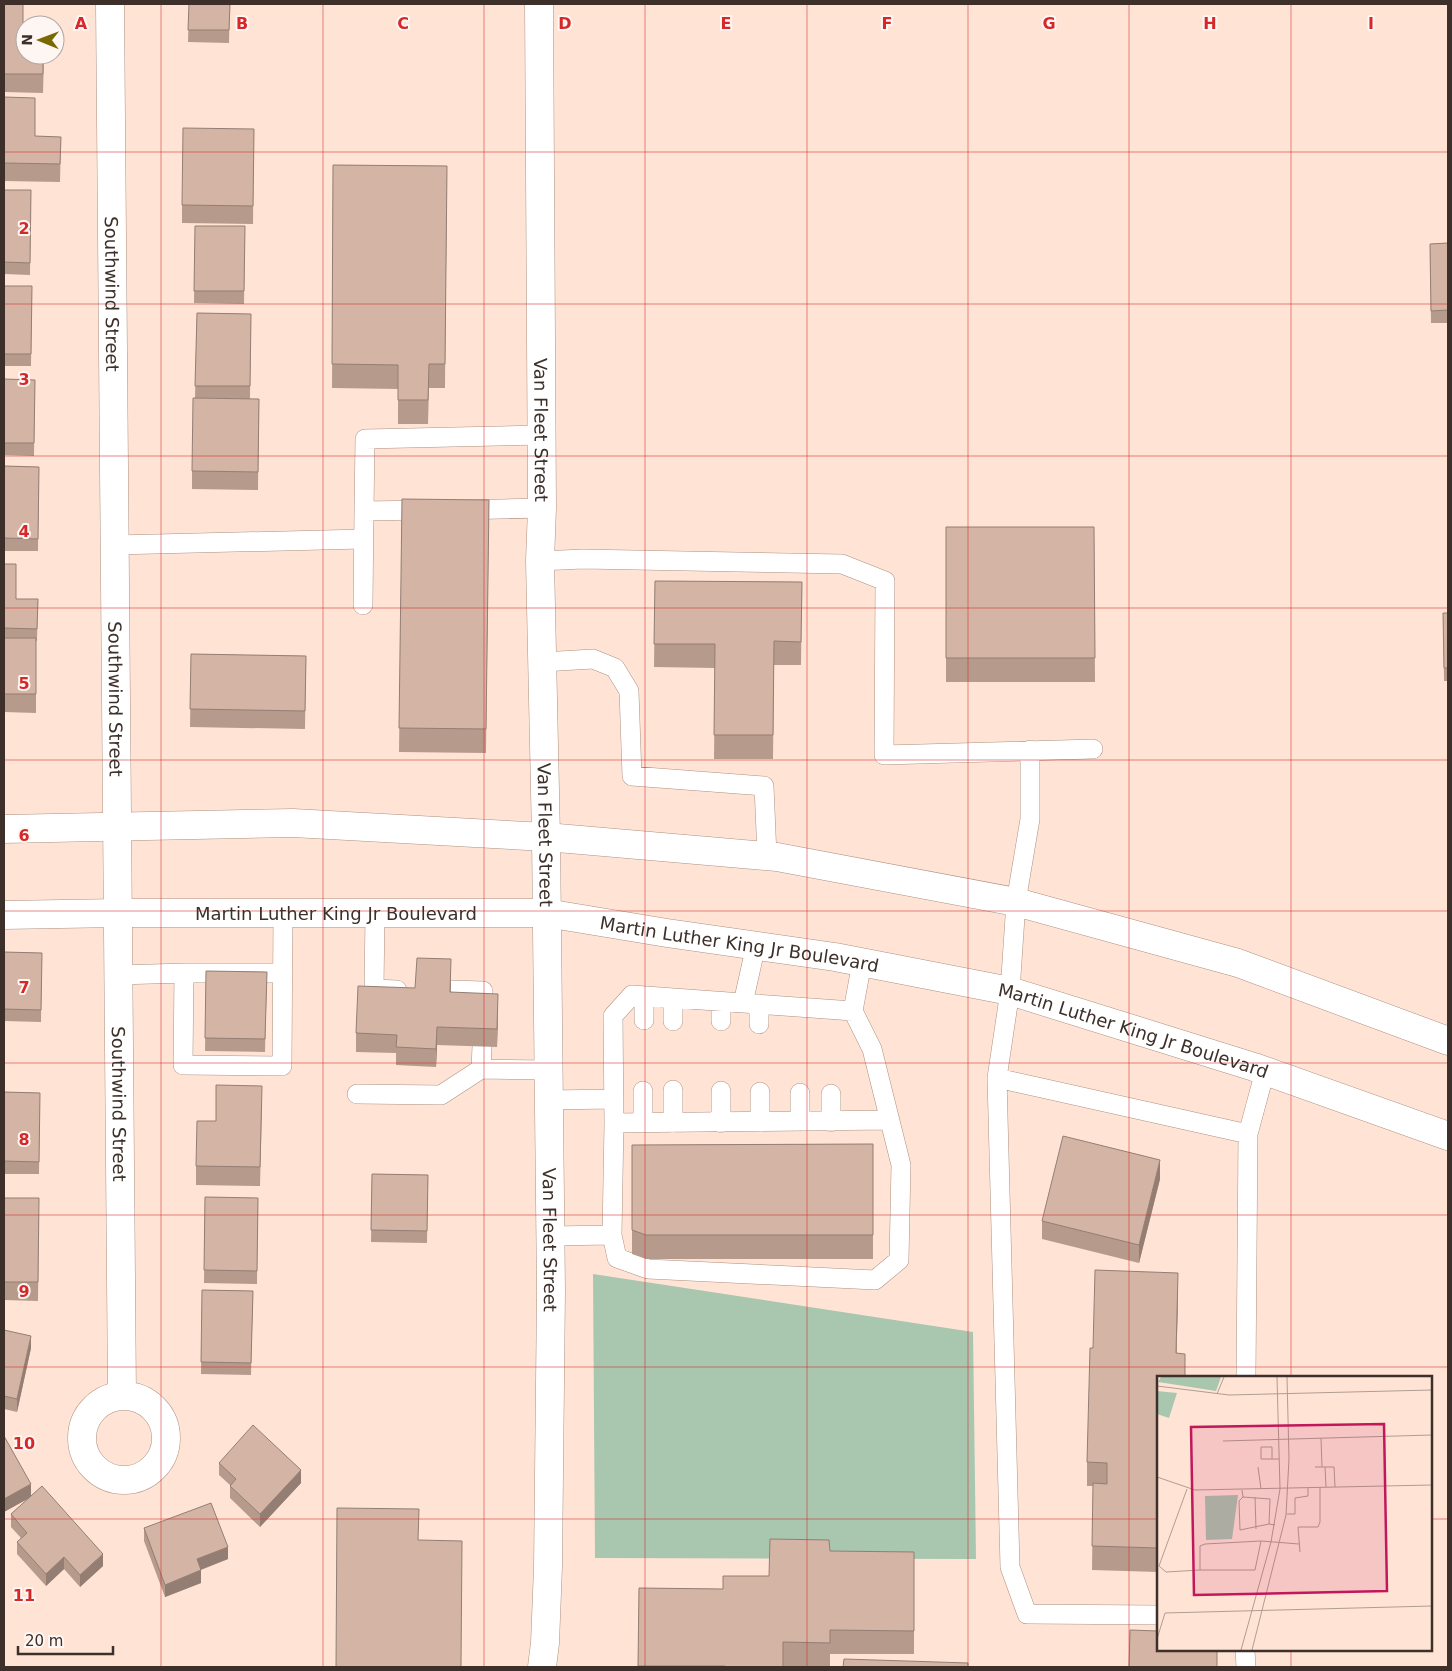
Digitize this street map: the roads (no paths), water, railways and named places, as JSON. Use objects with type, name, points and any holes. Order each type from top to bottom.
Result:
[{"type":"street","name":"Southwind Street","points":[[110,4],[122,1395]]},
{"type":"street","name":"Van Fleet Street","points":[[538,4],[542,508],[540,561],[546,837],[550,1236],[548,1567],[545,1643],[542,1667]]},
{"type":"street","points":[[4,828],[118,828],[293,823],[546,837],[767,856],[819,864],[1016,902],[1238,963],[1448,1041]]},
{"type":"street","name":"Martin Luther King Jr Boulevard","points":[[4,915],[119,913],[546,913],[756,945],[862,962],[1010,991],[1265,1071],[1448,1136]]},
{"type":"lane","points":[[363,605],[365,439],[541,435]]},
{"type":"lane","points":[[364,511],[542,508]]},
{"type":"lane","points":[[115,545],[363,539]]},
{"type":"lane","points":[[540,561],[842,564],[885,581],[884,756],[1093,749]]},
{"type":"lane","points":[[542,662],[593,659],[615,668],[629,690],[632,776],[764,786],[767,856]]},
{"type":"lane","points":[[1030,750],[1030,819],[1016,902],[1010,991],[996,1078],[1010,1568],[1027,1614],[1157,1614]]},
{"type":"lane","points":[[184,973],[183,1065],[282,1066],[283,913]]},
{"type":"lane","points":[[375,914],[374,989],[416,990]]},
{"type":"lane","points":[[756,945],[751,1004],[759,1024]]},
{"type":"lane","points":[[853,1011],[832,1016],[798,1015],[751,1004],[632,996],[612,1016],[614,1123],[612,1235],[617,1258],[648,1269],[875,1280],[899,1260],[901,1165],[872,1049],[853,1011],[862,962]]},
{"type":"lane","points":[[119,975],[283,973]]},
{"type":"lane","points":[[451,990],[483,992],[483,1012]]},
{"type":"lane","points":[[644,996],[644,1020]]},
{"type":"lane","points":[[673,998],[673,1021]]},
{"type":"lane","points":[[721,1002],[721,1022]]},
{"type":"lane","points":[[481,1070],[482,1046]]},
{"type":"lane","points":[[357,1094],[441,1095],[481,1070],[548,1070]]},
{"type":"lane","points":[[1246,1376],[1248,1134],[1265,1071]]},
{"type":"lane","points":[[996,1078],[1248,1134]]},
{"type":"lane","points":[[673,1090],[673,1123]]},
{"type":"lane","points":[[644,1091],[644,1123]]},
{"type":"lane","points":[[721,1091],[721,1123]]},
{"type":"lane","points":[[760,1092],[760,1122]]},
{"type":"lane","points":[[800,1093],[800,1122]]},
{"type":"lane","points":[[831,1094],[831,1122]]},
{"type":"lane","points":[[549,1100],[614,1099]]},
{"type":"lane","points":[[614,1123],[890,1120]]},
{"type":"lane","points":[[550,1236],[612,1235]]},
{"type":"lane","points":[[1244,1651],[1246,1667]]}]
